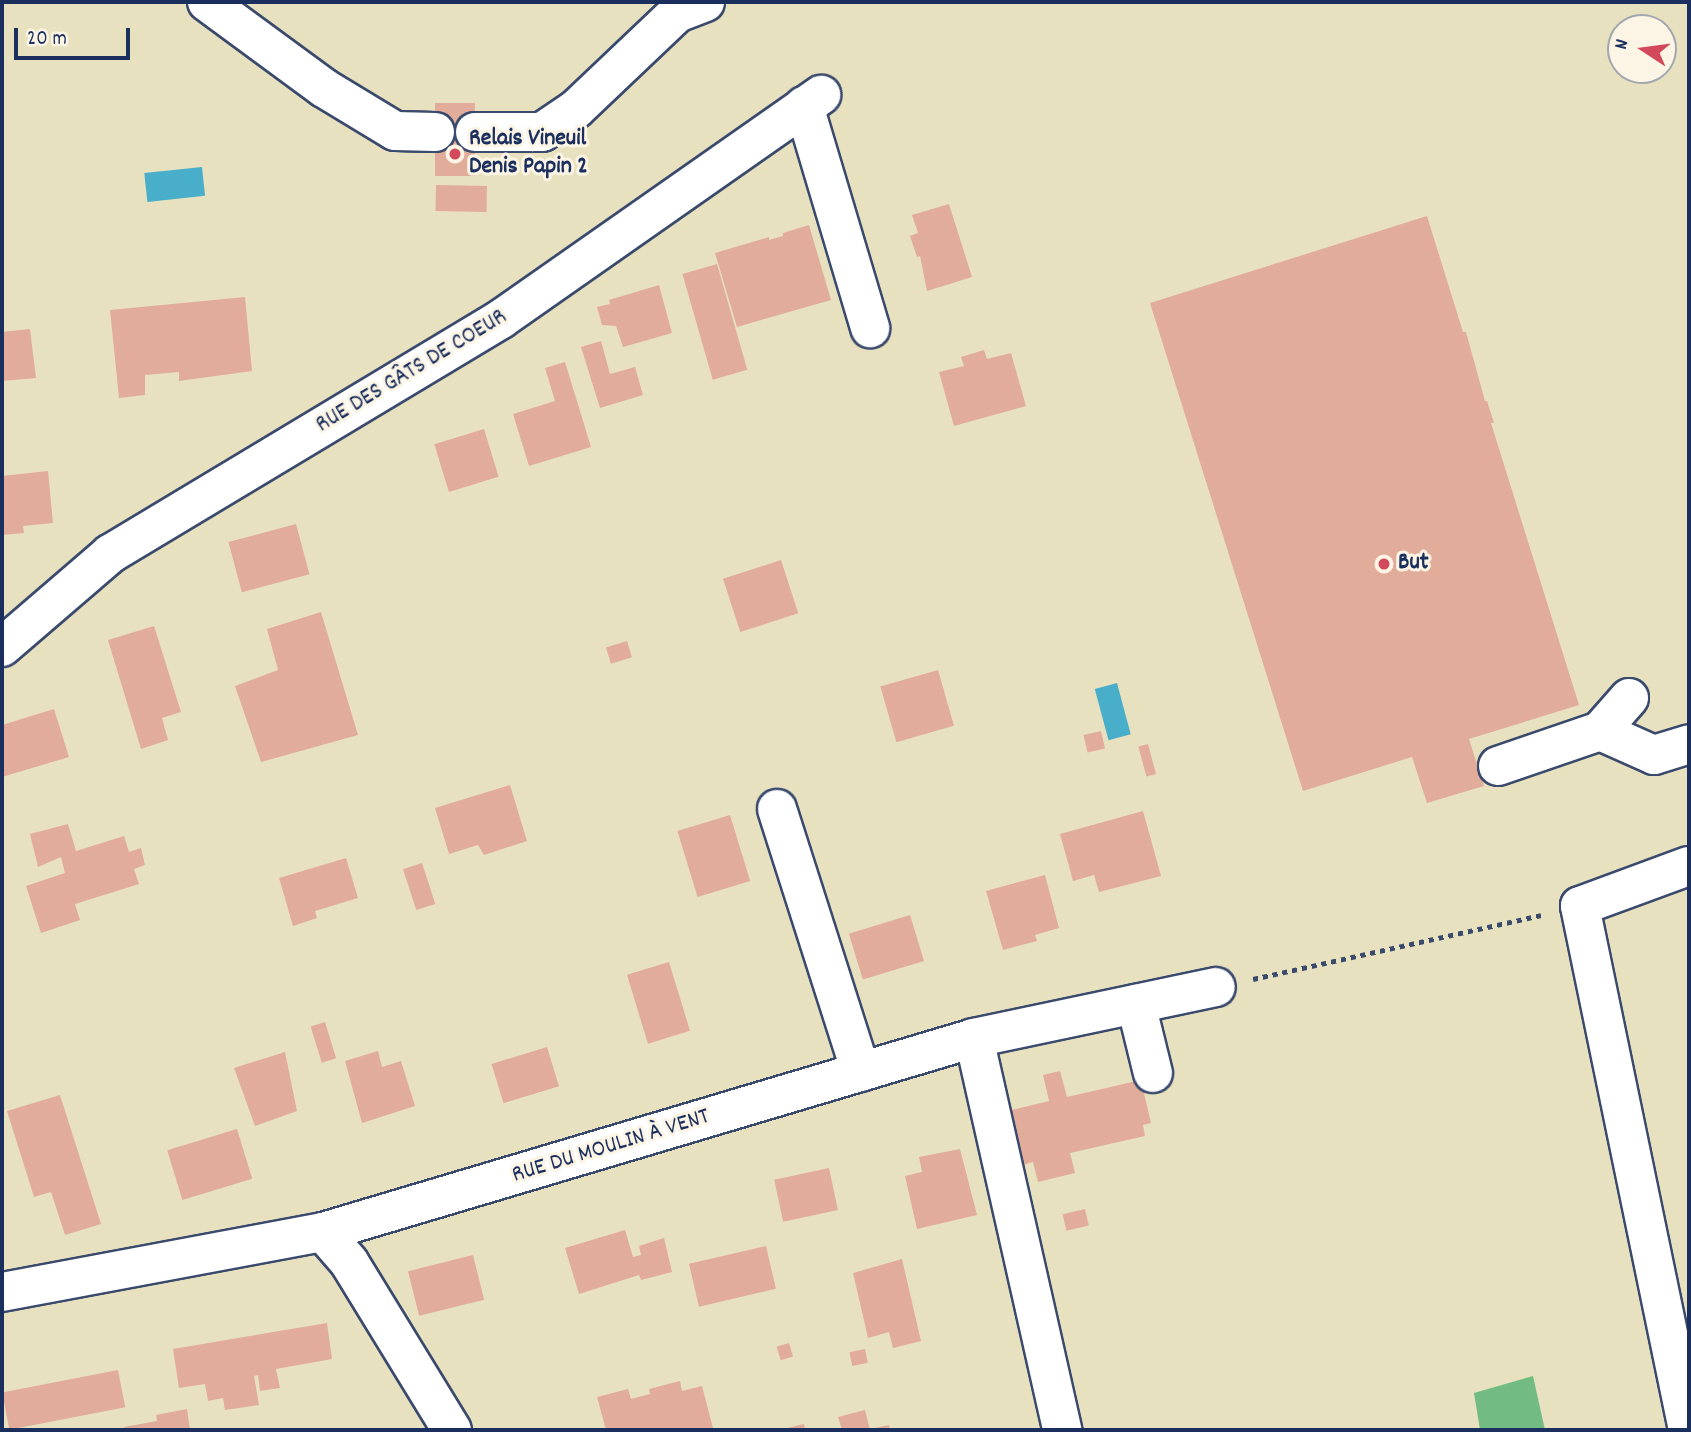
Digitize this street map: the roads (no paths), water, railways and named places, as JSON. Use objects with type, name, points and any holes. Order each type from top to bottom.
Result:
[{"type":"street","points":[[206,2],[324,88],[395,131],[435,132]]},
{"type":"street","points":[[475,132],[542,132],[576,109],[677,12],[705,2]]},
{"type":"street","name":"RUE DES GÂTS DE COEUR","points":[[2,646],[110,554],[501,319],[812,101],[870,328]]},
{"type":"street","points":[[1498,766],[1600,731],[1629,698]]},
{"type":"street","points":[[1600,731],[1654,755],[1689,744]]},
{"type":"street","points":[[777,809],[862,1072]]},
{"type":"street","points":[[1688,1430],[1680,1345],[1580,906],[1689,866]]},
{"type":"street","name":"RUE DU MOULIN À VENT","points":[[2,1292],[323,1232],[974,1038],[1216,987]]},
{"type":"street","points":[[1136,1004],[1153,1073]]},
{"type":"street","points":[[974,1038],[1062,1430]]},
{"type":"street","points":[[323,1232],[349,1262],[452,1430]]},
{"type":"water","points":[[202,167],[205,196],[147,202],[144,173]]},
{"type":"water","points":[[1117,683],[1131,734],[1109,740],[1095,689]]},
{"type":"place","name":"Relais Vineuil Denis Papin 2","points":[[455,154]]},
{"type":"place","name":"But","points":[[1384,564]]}]
